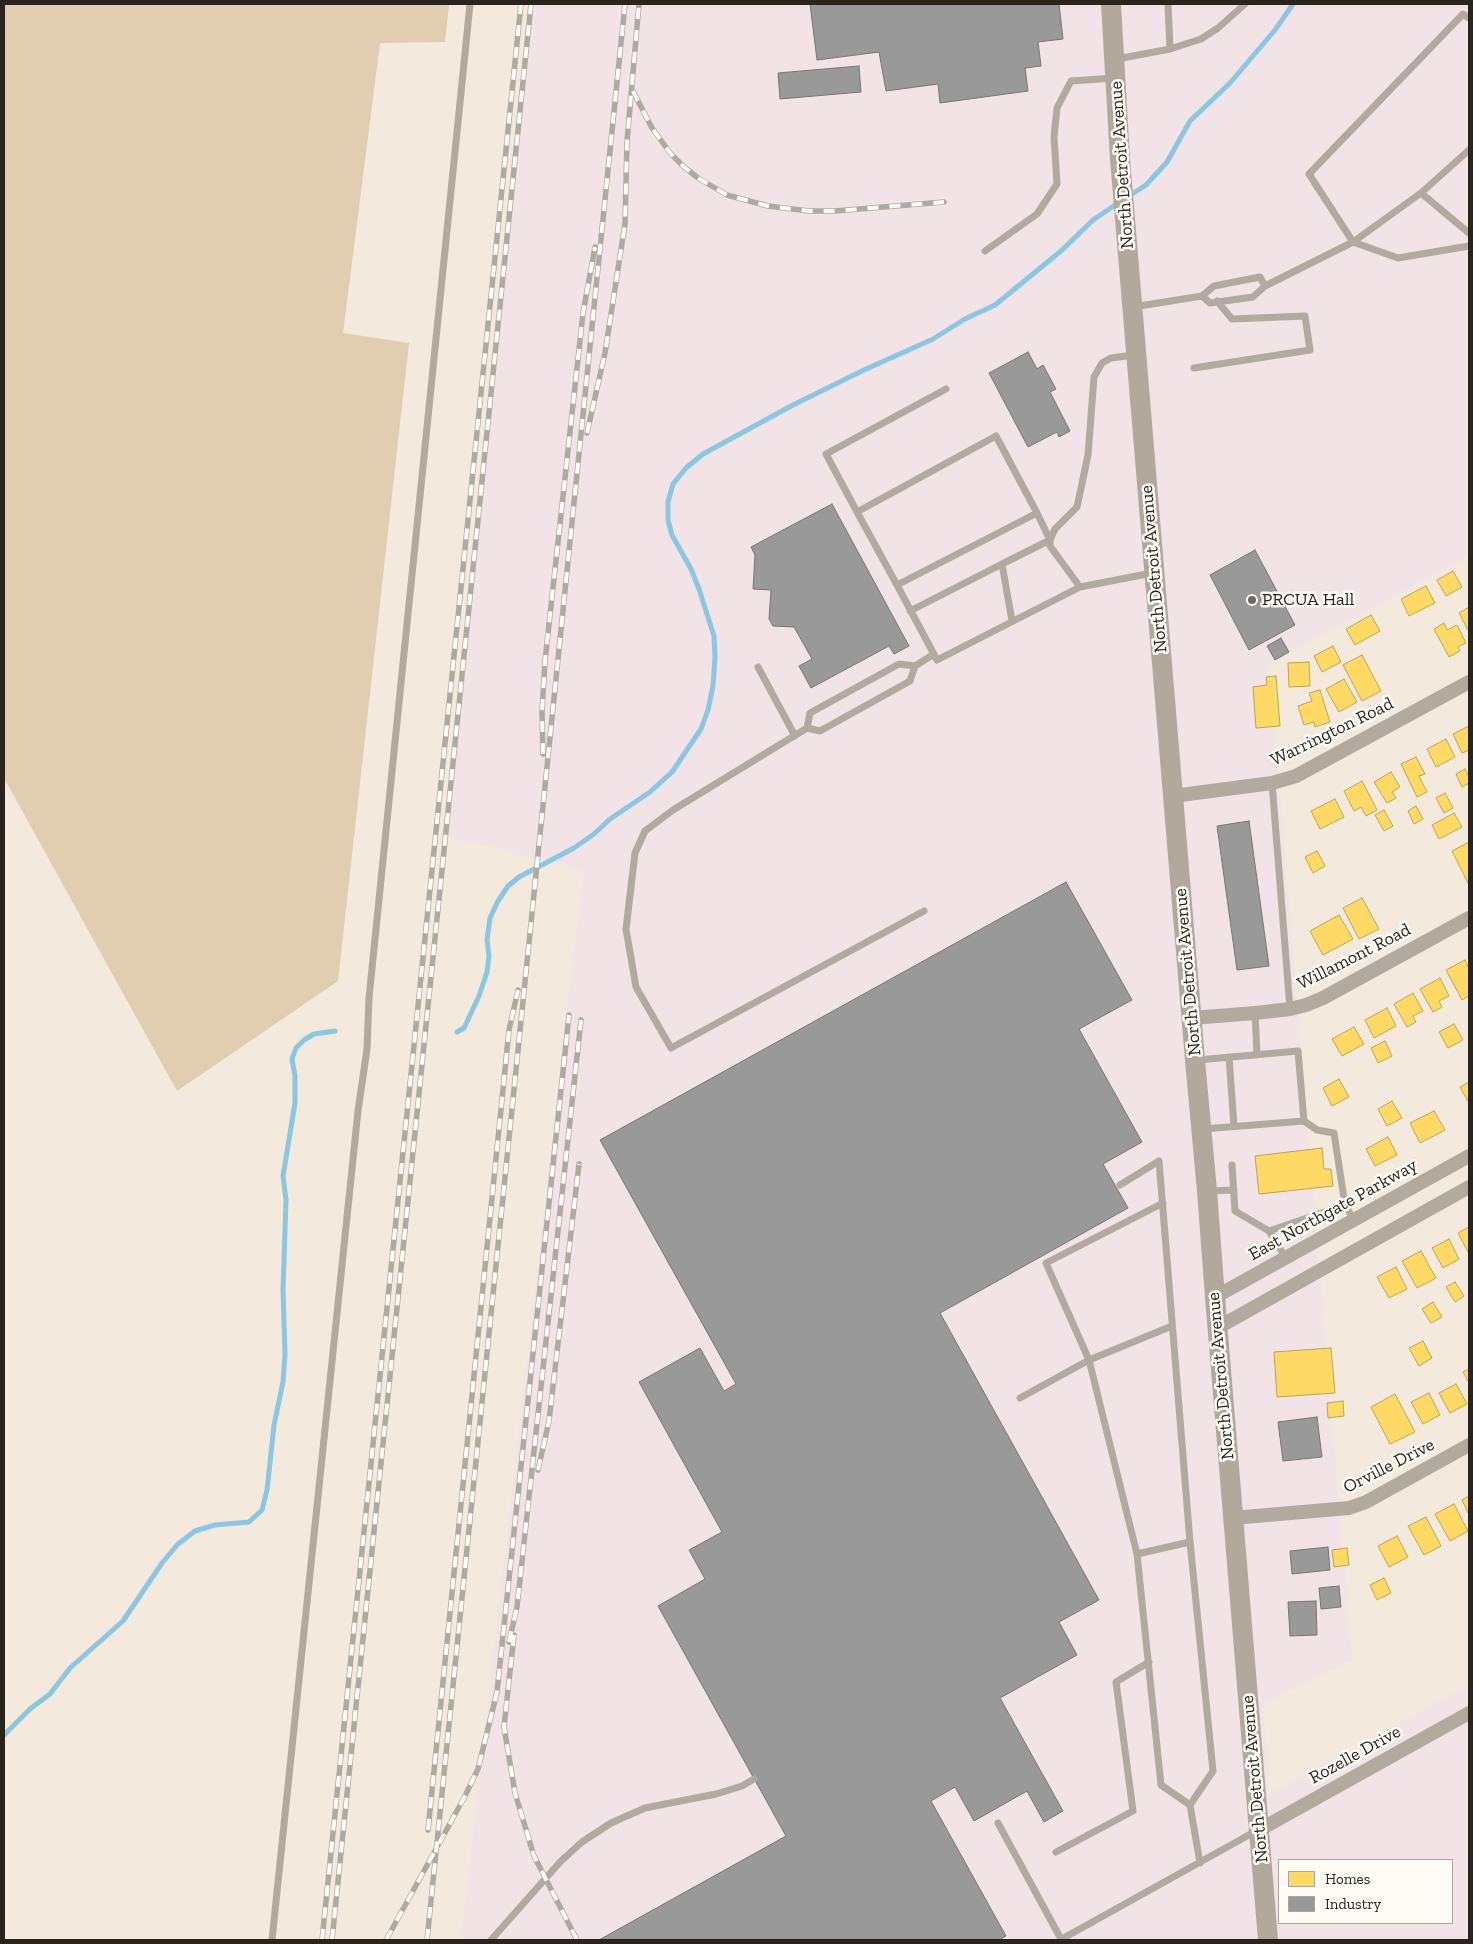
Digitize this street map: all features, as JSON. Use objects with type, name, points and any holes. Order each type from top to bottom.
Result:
[{"type":"main road","name":"North Detroit Avenue","points":[[1111,4],[1120,159],[1268,1940]]},
{"type":"street","name":"Warrington Road","points":[[1173,796],[1272,783],[1296,776],[1469,682]]},
{"type":"street","name":"Willamont Road","points":[[1192,1018],[1290,1009],[1323,998],[1469,918]]},
{"type":"street","name":"East Northgate Parkway","points":[[1214,1297],[1469,1156]]},
{"type":"street","points":[[1217,1328],[1469,1187]]},
{"type":"street","name":"Orville Drive","points":[[1233,1518],[1349,1508],[1366,1502],[1469,1445]]},
{"type":"street","name":"Rozelle Drive","points":[[1259,1830],[1469,1713]]},
{"type":"lane","points":[[272,1940],[356,1131],[367,1049],[369,998],[470,4]]},
{"type":"lane","points":[[1168,4],[1170,49]]},
{"type":"lane","points":[[985,251],[1037,214],[1057,184],[1054,137],[1057,108],[1071,81],[1114,69],[1201,39],[1218,28],[1245,4]]},
{"type":"lane","points":[[1469,18],[1463,14],[1309,174],[1353,242],[1398,258],[1469,246]]},
{"type":"lane","points":[[1202,296],[1210,303],[1253,297],[1265,286],[1353,242],[1421,193],[1469,150]]},
{"type":"lane","points":[[1421,193],[1469,233]]},
{"type":"lane","points":[[1133,308],[1202,296],[1214,286],[1260,277],[1265,286]]},
{"type":"lane","points":[[1194,368],[1310,350],[1305,316],[1232,319],[1217,302]]},
{"type":"lane","points":[[1080,587],[1050,546],[1050,540],[1055,529],[1077,507],[1088,455],[1094,377],[1102,363],[1111,358],[1136,354]]},
{"type":"lane","points":[[946,389],[826,454],[937,660],[1080,587],[1154,572]]},
{"type":"lane","points":[[857,512],[996,436],[1050,540]]},
{"type":"lane","points":[[897,585],[1037,513]]},
{"type":"lane","points":[[910,611],[1050,540]]},
{"type":"lane","points":[[1002,564],[1012,621]]},
{"type":"lane","points":[[807,728],[820,731],[910,681],[916,666],[934,654]]},
{"type":"lane","points":[[916,666],[899,664],[810,713],[807,728],[673,810],[645,831],[635,854],[626,929],[636,987],[670,1048],[924,911]]},
{"type":"lane","points":[[758,667],[795,736]]},
{"type":"lane","points":[[1272,783],[1290,1009]]},
{"type":"lane","points":[[1255,1013],[1257,1055]]},
{"type":"lane","points":[[1195,1060],[1298,1051],[1304,1121]]},
{"type":"lane","points":[[1229,1057],[1234,1126]]},
{"type":"lane","points":[[1201,1129],[1304,1121],[1317,1130],[1334,1133],[1345,1204],[1354,1220]]},
{"type":"lane","points":[[1120,1185],[1159,1161],[1190,1542],[1213,1771],[1190,1805],[1200,1863]]},
{"type":"lane","points":[[1232,1165],[1235,1211],[1269,1231],[1286,1258]]},
{"type":"lane","points":[[1207,1191],[1234,1190]]},
{"type":"lane","points":[[1163,1203],[1046,1263],[1090,1360],[1137,1554],[1162,1785],[1190,1805]]},
{"type":"lane","points":[[1269,1231],[1345,1204]]},
{"type":"lane","points":[[1020,1398],[1090,1360],[1172,1326]]},
{"type":"lane","points":[[1137,1554],[1190,1542]]},
{"type":"lane","points":[[1056,1852],[1134,1811],[1116,1682],[1149,1662]]},
{"type":"lane","points":[[491,1940],[560,1861],[582,1842],[611,1823],[645,1808],[716,1794],[742,1786],[754,1779]]},
{"type":"lane","points":[[998,1823],[1061,1940],[1259,1830]]},
{"type":"shaded area","points":[[4,4],[449,4],[445,42],[380,43],[343,333],[409,343],[338,981],[177,1091],[4,778]]},
{"type":"shaded area","points":[[531,4],[1469,4],[1469,556],[1269,664],[1352,1660],[1263,1704],[1269,1794],[1469,1685],[1469,1940],[461,1940],[584,872],[446,835]]},
{"type":"building: Homes","points":[[1453,571],[1462,587],[1446,596],[1437,580]]},
{"type":"building: Homes","points":[[1426,586],[1435,603],[1409,616],[1401,599]]},
{"type":"building: Homes","points":[[1469,607],[1469,632],[1459,613]]},
{"type":"building: Homes","points":[[1371,615],[1380,631],[1355,645],[1346,629]]},
{"type":"building: Homes","points":[[1444,623],[1447,630],[1457,625],[1466,643],[1458,647],[1460,651],[1449,657],[1434,629]]},
{"type":"building: Homes","points":[[1333,646],[1341,662],[1322,672],[1314,656]]},
{"type":"building: Homes","points":[[1362,655],[1381,691],[1362,701],[1343,665]]},
{"type":"building: Homes","points":[[1309,662],[1310,686],[1289,687],[1288,663]]},
{"type":"building: Homes","points":[[1276,676],[1280,726],[1256,728],[1253,687],[1267,685],[1266,677]]},
{"type":"building: Homes","points":[[1344,679],[1357,702],[1339,712],[1326,689]]},
{"type":"building: Homes","points":[[1320,690],[1330,722],[1315,727],[1314,722],[1304,725],[1298,706],[1312,701],[1309,693]]},
{"type":"building: Homes","points":[[1469,726],[1469,750],[1462,753],[1453,734]]},
{"type":"building: Homes","points":[[1446,739],[1455,757],[1436,767],[1427,749]]},
{"type":"building: Homes","points":[[1416,757],[1425,774],[1419,776],[1427,792],[1417,797],[1401,764]]},
{"type":"building: Homes","points":[[1465,769],[1469,777],[1469,783],[1462,787],[1456,774]]},
{"type":"building: Homes","points":[[1391,772],[1400,787],[1392,792],[1396,798],[1387,803],[1374,782]]},
{"type":"building: Homes","points":[[1362,781],[1377,810],[1366,816],[1361,807],[1354,811],[1344,791]]},
{"type":"building: Homes","points":[[1445,793],[1453,808],[1444,813],[1436,798]]},
{"type":"building: Homes","points":[[1335,799],[1344,817],[1320,829],[1311,811]]},
{"type":"building: Homes","points":[[1416,806],[1423,819],[1414,824],[1408,811]]},
{"type":"building: Homes","points":[[1384,810],[1393,826],[1384,831],[1375,815]]},
{"type":"building: Homes","points":[[1454,813],[1462,827],[1439,839],[1432,825]]},
{"type":"building: Homes","points":[[1469,842],[1469,885],[1452,851]]},
{"type":"building: Homes","points":[[1317,851],[1325,866],[1313,873],[1305,857]]},
{"type":"building: Homes","points":[[1362,898],[1379,929],[1359,939],[1343,908]]},
{"type":"building: Homes","points":[[1339,915],[1353,939],[1323,955],[1310,931]]},
{"type":"building: Homes","points":[[1465,960],[1469,969],[1469,996],[1462,1000],[1446,970]]},
{"type":"building: Homes","points":[[1440,978],[1449,996],[1439,1001],[1442,1007],[1433,1012],[1420,989]]},
{"type":"building: Homes","points":[[1413,993],[1423,1011],[1413,1016],[1416,1022],[1407,1027],[1394,1004]]},
{"type":"building: Homes","points":[[1387,1008],[1396,1026],[1374,1038],[1365,1020]]},
{"type":"building: Homes","points":[[1454,1024],[1463,1040],[1448,1048],[1439,1032]]},
{"type":"building: Homes","points":[[1354,1027],[1364,1044],[1342,1056],[1332,1039]]},
{"type":"building: Homes","points":[[1385,1041],[1392,1056],[1378,1063],[1371,1048]]},
{"type":"building: Homes","points":[[1339,1079],[1349,1097],[1332,1106],[1323,1088]]},
{"type":"building: Homes","points":[[1469,1082],[1469,1103],[1460,1087]]},
{"type":"building: Homes","points":[[1392,1101],[1402,1118],[1387,1126],[1378,1109]]},
{"type":"building: Homes","points":[[1434,1111],[1445,1130],[1420,1143],[1410,1123]]},
{"type":"building: Homes","points":[[1388,1137],[1397,1155],[1375,1166],[1366,1149]]},
{"type":"building: Homes","points":[[1322,1148],[1324,1169],[1331,1169],[1333,1186],[1259,1194],[1255,1156]]},
{"type":"building: Homes","points":[[1469,1227],[1469,1254],[1458,1233]]},
{"type":"building: Homes","points":[[1449,1239],[1459,1259],[1443,1268],[1432,1248]]},
{"type":"building: Homes","points":[[1421,1251],[1436,1278],[1417,1288],[1402,1261]]},
{"type":"building: Homes","points":[[1396,1267],[1407,1289],[1389,1298],[1377,1277]]},
{"type":"building: Homes","points":[[1455,1282],[1464,1296],[1455,1302],[1446,1287]]},
{"type":"building: Homes","points":[[1433,1302],[1442,1317],[1431,1323],[1422,1309]]},
{"type":"building: Homes","points":[[1423,1341],[1432,1358],[1419,1366],[1409,1348]]},
{"type":"building: Homes","points":[[1331,1348],[1335,1393],[1277,1397],[1274,1352]]},
{"type":"building: Homes","points":[[1469,1369],[1469,1383],[1463,1372]]},
{"type":"building: Homes","points":[[1456,1384],[1467,1404],[1450,1413],[1439,1393]]},
{"type":"building: Homes","points":[[1429,1393],[1440,1415],[1423,1424],[1411,1402]]},
{"type":"building: Homes","points":[[1395,1394],[1415,1432],[1390,1444],[1371,1407]]},
{"type":"building: Homes","points":[[1343,1401],[1344,1416],[1328,1418],[1327,1403]]},
{"type":"building: Homes","points":[[1469,1496],[1469,1515],[1462,1500]]},
{"type":"building: Homes","points":[[1454,1504],[1468,1531],[1450,1541],[1435,1514]]},
{"type":"building: Homes","points":[[1426,1517],[1441,1546],[1424,1555],[1408,1526]]},
{"type":"building: Homes","points":[[1397,1536],[1408,1557],[1389,1567],[1378,1546]]},
{"type":"building: Homes","points":[[1347,1548],[1349,1565],[1334,1567],[1332,1550]]},
{"type":"building: Homes","points":[[1384,1578],[1391,1593],[1377,1600],[1370,1585]]},
{"type":"building: Industry","points":[[810,4],[1059,4],[1063,39],[1038,42],[1041,66],[1025,68],[1028,91],[940,103],[938,84],[886,91],[879,52],[817,60]]},
{"type":"building: Industry","points":[[859,66],[861,92],[780,99],[778,73]]},
{"type":"building: Industry","points":[[1028,352],[1037,369],[1043,365],[1056,389],[1050,392],[1070,431],[1059,437],[1057,432],[1028,447],[989,373]]},
{"type":"building: Industry","points":[[832,504],[909,646],[894,654],[889,646],[811,688],[799,666],[812,659],[794,627],[773,626],[769,619],[771,590],[753,589],[755,555],[751,547]]},
{"type":"building: Industry","name":"PRCUA Hall","points":[[1255,550],[1295,625],[1249,650],[1210,575]]},
{"type":"building: Industry","points":[[1281,638],[1289,652],[1275,660],[1267,646]]},
{"type":"building: Industry","points":[[1249,821],[1269,966],[1237,970],[1217,826]]},
{"type":"building: Industry","points":[[1066,882],[1132,1000],[1079,1029],[1142,1142],[1103,1164],[1128,1208],[940,1313],[1099,1600],[1059,1622],[1077,1655],[1000,1698],[1063,1811],[1044,1822],[1027,1791],[974,1821],[955,1787],[931,1801],[1006,1936],[999,1940],[599,1940],[786,1836],[658,1606],[705,1579],[689,1550],[722,1532],[639,1382],[700,1348],[724,1391],[736,1384],[600,1140]]},
{"type":"building: Industry","points":[[1317,1417],[1322,1457],[1283,1461],[1278,1422]]},
{"type":"building: Industry","points":[[1328,1547],[1330,1570],[1292,1574],[1290,1551]]},
{"type":"building: Industry","points":[[1339,1586],[1341,1607],[1321,1609],[1319,1588]]},
{"type":"building: Industry","points":[[1316,1601],[1317,1635],[1290,1636],[1288,1602]]},
{"type":"waterway","points":[[1129,196],[1146,185],[1167,162],[1190,121],[1230,83],[1275,30],[1293,4]]},
{"type":"waterway","points":[[457,1032],[464,1028],[479,996],[487,972],[489,956],[487,940],[490,918],[508,886],[519,877],[574,848],[594,834],[610,819],[650,792],[672,772],[701,729],[708,710],[713,686],[714,636],[691,569],[672,535],[668,520],[668,502],[673,484],[686,468],[703,454],[793,405],[933,339],[965,319],[995,305],[1061,251],[1093,220],[1118,203]]},
{"type":"waterway","points":[[4,1735],[30,1709],[50,1694],[70,1668],[123,1621],[162,1563],[178,1544],[195,1531],[215,1525],[249,1522],[262,1510],[267,1490],[274,1425],[283,1382],[285,1354],[283,1290],[286,1200],[283,1176],[295,1103],[295,1076],[292,1059],[296,1048],[304,1040],[314,1034],[335,1031]]},
{"type":"railway","points":[[322,1940],[521,4]]},
{"type":"railway","points":[[332,1940],[531,4]]},
{"type":"railway","points":[[427,1940],[625,4]]},
{"type":"railway","points":[[587,433],[605,353],[625,224],[627,141],[639,4]]},
{"type":"railway","points":[[633,91],[652,128],[671,154],[698,178],[727,195],[768,206],[809,211],[835,211],[944,202]]},
{"type":"railway","points":[[543,754],[542,712],[545,661],[583,313],[595,247]]},
{"type":"railway","points":[[428,1830],[509,1030],[518,990]]},
{"type":"railway","points":[[386,1940],[478,1769],[497,1692],[569,1015]]},
{"type":"railway","points":[[509,1642],[517,1607],[581,1020]]},
{"type":"railway","points":[[538,1470],[549,1421],[579,1164]]},
{"type":"railway","points":[[514,1635],[504,1727],[515,1793],[534,1856],[577,1940]]},
{"type":"place","name":"PRCUA Hall","points":[[1252,600]]}]
